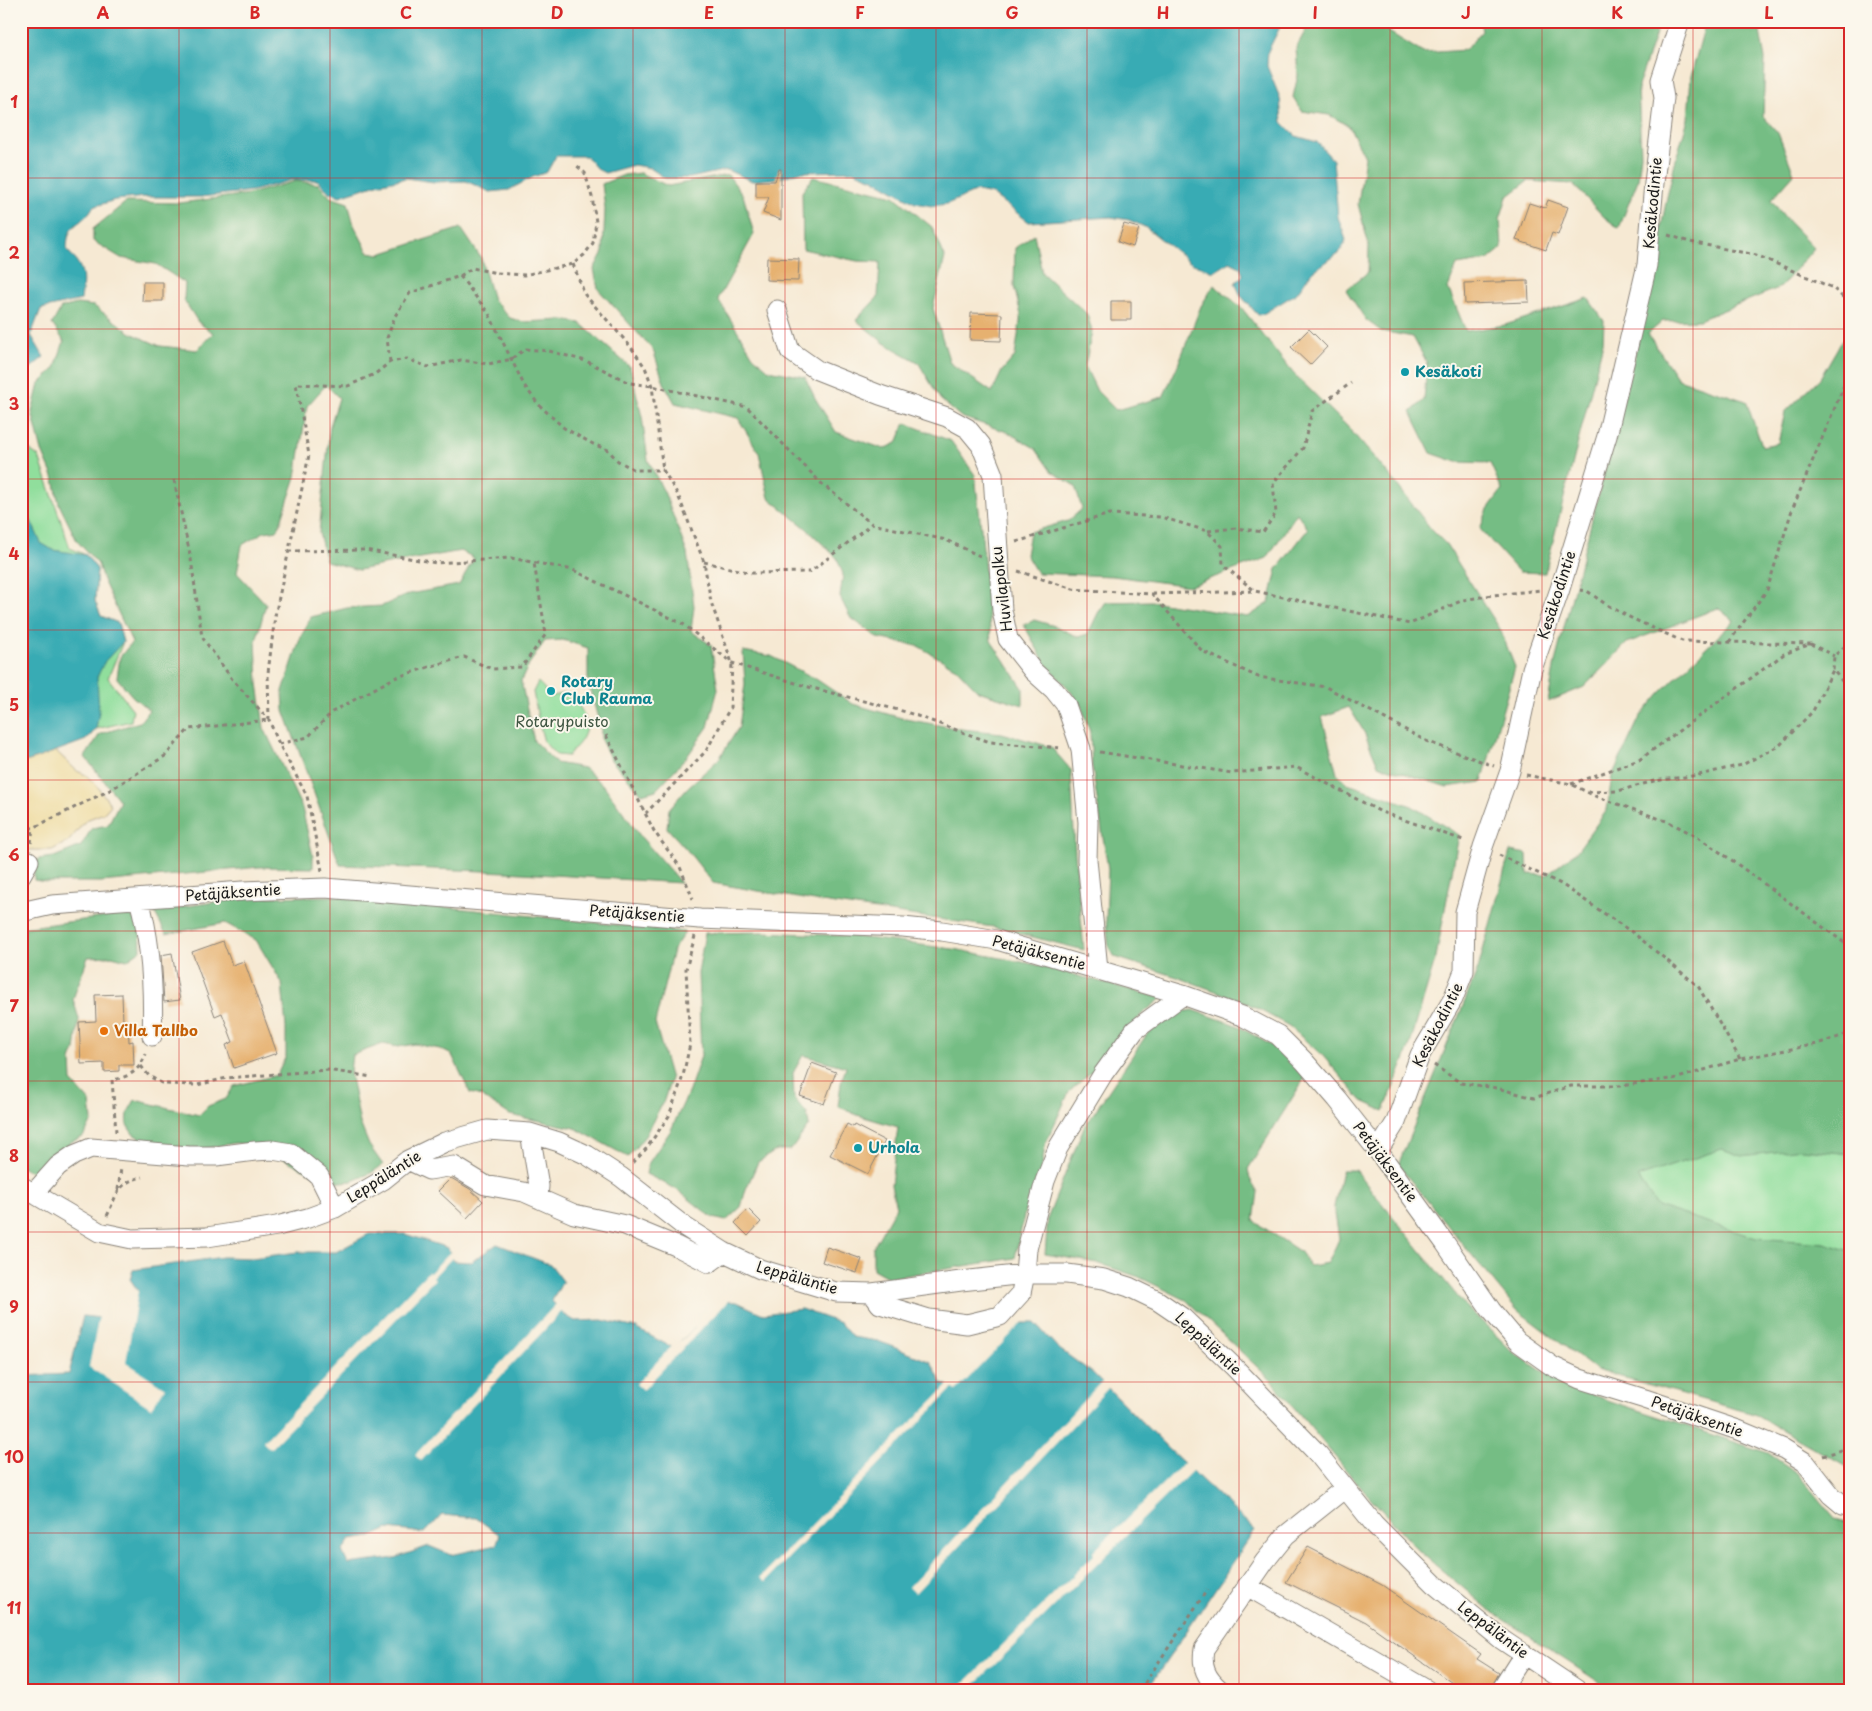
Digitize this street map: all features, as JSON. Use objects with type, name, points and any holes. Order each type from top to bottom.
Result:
[{"type":"street","name":"Kesäkodintie","points":[[1378,1151],[1396,1122],[1420,1055],[1453,999],[1464,971],[1465,912],[1483,847],[1510,771],[1532,669],[1560,589],[1607,436],[1647,265],[1664,98],[1661,80],[1680,21]]},
{"type":"street","name":"Huvilapolku","points":[[777,310],[790,351],[817,370],[880,395],[947,417],[967,428],[981,445],[993,475],[997,556],[1002,610],[1008,639],[1033,672],[1054,690],[1066,705],[1081,749],[1088,822],[1087,860],[1098,969]]},
{"type":"street","name":"Petäjäksentie","points":[[21,912],[52,906],[138,899],[243,891],[325,888],[700,919],[942,931],[997,940],[1183,995],[1242,1016],[1278,1035],[1316,1073],[1378,1151],[1491,1310],[1517,1341],[1552,1366],[1580,1379],[1738,1430],[1784,1449],[1805,1462],[1831,1495],[1844,1505],[1851,1507]]},
{"type":"street","points":[[138,899],[146,924],[152,982],[152,1036]]},
{"type":"street","points":[[872,1293],[880,1304],[929,1319],[967,1324],[1000,1316],[1021,1293],[1028,1249],[1045,1181],[1058,1148],[1103,1074],[1135,1030],[1183,995]]},
{"type":"street","name":"Leppäläntie","points":[[27,1190],[99,1232],[132,1239],[207,1237],[276,1226],[308,1218],[335,1208],[383,1180],[408,1160],[445,1142],[487,1130],[530,1133],[559,1142],[587,1155],[621,1177],[685,1227],[724,1252],[760,1269],[836,1292],[872,1293],[1025,1274],[1067,1274],[1104,1278],[1129,1287],[1158,1301],[1183,1318],[1234,1367],[1318,1454],[1374,1524],[1434,1584],[1501,1638],[1577,1690]]},
{"type":"street","points":[[530,1133],[539,1186],[538,1198]]},
{"type":"street","points":[[27,1190],[74,1155],[91,1148],[189,1156],[216,1156],[255,1151],[291,1152],[319,1176],[335,1208]]},
{"type":"street","points":[[408,1160],[429,1170],[454,1166],[485,1185],[524,1192],[574,1214],[625,1225],[676,1246],[709,1263],[724,1252]]},
{"type":"street","points":[[1220,1690],[1210,1681],[1204,1670],[1202,1660],[1204,1649],[1247,1586],[1286,1535],[1345,1488]]},
{"type":"street","points":[[1247,1586],[1427,1690]]},
{"type":"street","points":[[1501,1690],[1524,1654]]},
{"type":"path","points":[[390,362],[388,338],[395,316],[410,293],[460,276],[472,268],[497,273],[524,275],[573,264],[584,255],[593,243],[596,222],[592,197],[585,173],[576,165]]},
{"type":"path","points":[[1650,230],[1690,242],[1756,255],[1832,288],[1851,305]]},
{"type":"path","points":[[573,264],[585,296],[630,346],[645,367],[652,386],[663,470],[678,495],[704,562],[711,602],[732,663],[730,708],[706,751],[646,812]]},
{"type":"path","points":[[460,276],[489,314],[524,386],[538,404],[564,428],[608,450],[618,461],[635,470],[663,470]]},
{"type":"path","points":[[269,720],[268,673],[275,616],[309,455],[296,384],[348,386],[375,374],[390,362],[407,359],[428,367],[461,360],[488,364],[512,359],[525,349],[549,351],[586,361],[630,383],[747,407],[822,484],[872,524],[946,540],[997,556],[1073,589],[1152,594],[1254,591],[1410,624],[1463,600],[1493,595],[1560,589],[1587,591],[1607,605],[1682,641],[1811,644],[1834,656]]},
{"type":"path","points":[[1729,642],[1767,590],[1792,510],[1851,369]]},
{"type":"path","points":[[997,556],[1110,514],[1161,517],[1207,531],[1236,528],[1263,532],[1276,513],[1273,483],[1303,448],[1312,411],[1351,382]]},
{"type":"path","points":[[174,480],[191,559],[202,638],[232,679],[269,720],[279,744],[307,796],[325,888]]},
{"type":"path","points":[[704,562],[752,573],[810,572],[872,524]]},
{"type":"path","points":[[1207,531],[1222,546],[1223,565],[1254,591]]},
{"type":"path","points":[[288,551],[365,550],[436,562],[510,558],[573,570],[683,624],[732,663],[804,686],[906,712],[990,742],[1081,749],[1232,773],[1296,767],[1381,812],[1483,847],[1562,884],[1636,935],[1698,986],[1740,1059]]},
{"type":"path","points":[[279,744],[308,737],[332,712],[394,678],[464,657],[492,668],[522,667],[546,634],[534,562]]},
{"type":"path","points":[[1152,594],[1202,651],[1258,677],[1326,687],[1426,741],[1510,771],[1571,784],[1587,792],[1669,822],[1696,836],[1733,861],[1814,922],[1846,944],[1851,945]]},
{"type":"path","points":[[1587,792],[1618,791],[1654,781],[1700,775],[1742,765],[1780,746],[1813,711],[1833,670],[1834,656],[1851,641]]},
{"type":"path","points":[[1571,784],[1639,760],[1784,654],[1811,644]]},
{"type":"path","points":[[1833,670],[1851,692]]},
{"type":"path","points":[[21,827],[33,828],[110,790],[165,756],[189,729],[269,720]]},
{"type":"path","points":[[606,735],[654,831],[680,867],[700,919],[686,969],[690,1044],[683,1076],[669,1116],[646,1149],[621,1177]]},
{"type":"path","points":[[1420,1055],[1461,1082],[1497,1088],[1534,1098],[1571,1086],[1619,1086],[1678,1078],[1740,1059],[1817,1044],[1851,1033]]},
{"type":"path","points":[[110,1208],[118,1190],[121,1163],[117,1149],[112,1080],[124,1078],[141,1066],[152,1036]]},
{"type":"path","points":[[141,1066],[149,1076],[163,1084],[197,1086],[227,1078],[327,1070],[372,1077]]},
{"type":"path","points":[[118,1190],[130,1180],[143,1177]]},
{"type":"path","points":[[1805,1462],[1851,1447]]},
{"type":"path","points":[[1140,1690],[1207,1590]]},
{"type":"green space","points":[[1315,21],[1371,21],[1423,53],[1465,50],[1482,31],[1480,21],[1660,21],[1638,86],[1641,154],[1638,180],[1619,228],[1605,218],[1573,184],[1528,181],[1507,197],[1500,219],[1502,248],[1488,260],[1457,265],[1448,288],[1466,331],[1505,325],[1588,298],[1604,321],[1603,343],[1545,573],[1519,572],[1480,529],[1488,509],[1502,490],[1490,463],[1457,462],[1431,453],[1411,412],[1424,400],[1427,363],[1413,337],[1381,331],[1366,320],[1346,290],[1368,272],[1369,246],[1358,204],[1365,157],[1349,126],[1329,115],[1302,111],[1293,97],[1298,75],[1296,48],[1308,26]]},
{"type":"green space","points":[[1706,21],[1748,21],[1759,26],[1765,59],[1763,116],[1778,133],[1794,174],[1771,200],[1814,248],[1781,287],[1699,320],[1663,321],[1648,334],[1678,379],[1746,401],[1762,446],[1778,443],[1785,412],[1820,378],[1851,325],[1851,1154],[1802,1149],[1741,1156],[1722,1149],[1638,1177],[1657,1206],[1756,1238],[1825,1243],[1851,1251],[1851,1469],[1754,1414],[1596,1370],[1517,1310],[1398,1165],[1478,969],[1510,851],[1527,854],[1528,874],[1547,875],[1577,851],[1607,810],[1612,776],[1640,717],[1661,692],[1734,621],[1718,608],[1627,643],[1584,687],[1548,702],[1555,662],[1642,327],[1667,197],[1688,119],[1691,76]]},
{"type":"green space","points":[[640,173],[668,186],[728,175],[743,195],[754,234],[718,299],[753,356],[769,370],[805,377],[815,398],[836,432],[884,449],[897,443],[905,423],[951,441],[975,475],[991,641],[1023,688],[1023,705],[978,691],[956,668],[918,646],[878,638],[850,617],[840,597],[843,574],[837,558],[806,528],[769,498],[759,453],[738,418],[675,403],[664,383],[653,350],[598,289],[594,269],[603,252],[605,209],[602,184],[624,175]]},
{"type":"green space","points":[[813,177],[894,196],[932,227],[945,257],[933,308],[950,363],[992,392],[1002,371],[1015,356],[1021,315],[1014,286],[1015,248],[1034,234],[1042,273],[1087,314],[1092,331],[1085,366],[1097,391],[1116,410],[1163,397],[1201,306],[1214,285],[1241,307],[1293,373],[1346,425],[1391,477],[1431,529],[1446,544],[1500,629],[1515,667],[1482,782],[1447,787],[1378,765],[1364,732],[1349,707],[1322,717],[1337,774],[1348,784],[1412,806],[1459,835],[1436,957],[1409,1048],[1384,1111],[1362,1101],[1323,1056],[1289,1026],[1245,1002],[1115,957],[1109,948],[1106,920],[1108,869],[1092,767],[1090,732],[1082,708],[1069,689],[1046,665],[1024,625],[1034,620],[1055,626],[1078,637],[1088,634],[1098,613],[1106,602],[1151,601],[1248,617],[1269,603],[1277,569],[1308,529],[1297,513],[1267,558],[1190,586],[1113,576],[1037,573],[1026,555],[1030,532],[1068,521],[1082,509],[1075,486],[1051,471],[1035,448],[1007,432],[961,417],[940,399],[918,362],[884,343],[856,320],[878,297],[880,262],[857,261],[803,249],[802,192]]},
{"type":"green space","points":[[296,181],[319,184],[330,197],[348,203],[354,225],[368,252],[380,254],[461,228],[481,258],[493,300],[510,318],[523,322],[563,320],[580,323],[630,367],[642,417],[648,460],[665,494],[687,553],[694,606],[691,631],[711,645],[718,689],[708,727],[686,758],[656,790],[642,794],[611,760],[601,740],[601,729],[588,683],[588,648],[563,640],[545,641],[529,664],[521,681],[534,741],[556,763],[584,768],[605,787],[641,837],[681,883],[506,872],[340,865],[284,710],[283,691],[300,639],[311,617],[347,608],[382,606],[409,594],[459,585],[474,558],[461,551],[359,570],[326,561],[319,533],[330,426],[339,398],[326,385],[307,406],[296,477],[278,530],[264,532],[242,545],[237,573],[266,604],[256,641],[258,683],[264,728],[302,808],[313,856],[313,868],[260,867],[101,882],[46,882],[34,880],[34,865],[39,859],[54,857],[81,846],[92,828],[108,825],[120,801],[85,757],[100,734],[140,722],[149,710],[133,697],[117,678],[120,657],[132,642],[103,580],[98,564],[77,541],[59,504],[54,479],[42,451],[32,412],[39,384],[55,368],[64,341],[52,324],[61,308],[77,304],[94,306],[131,333],[160,346],[197,350],[213,333],[198,322],[184,300],[185,283],[156,264],[121,258],[93,241],[93,229],[126,202],[180,203],[249,194]]},
{"type":"green space","points":[[21,443],[39,457],[70,548],[86,555],[97,569],[95,601],[101,616],[118,623],[123,642],[108,678],[133,710],[131,721],[96,729],[86,740],[21,558]]},
{"type":"green space","points":[[743,651],[771,656],[816,679],[853,704],[905,719],[961,729],[1002,733],[1051,747],[1071,770],[1075,854],[1084,950],[993,927],[815,901],[713,883],[667,828],[669,809],[687,788],[719,759],[739,727],[745,684]]},
{"type":"green space","name":"Rotarypuisto","points":[[538,682],[544,688],[548,697],[567,693],[583,713],[586,724],[583,737],[568,756],[556,755],[544,742],[533,692]]},
{"type":"green space","points":[[341,896],[685,932],[673,950],[655,1023],[671,1079],[664,1100],[645,1136],[628,1157],[575,1128],[510,1115],[481,1096],[470,1093],[452,1055],[440,1049],[415,1044],[398,1047],[383,1044],[352,1055],[350,1072],[360,1123],[369,1145],[383,1165],[371,1173],[352,1181],[330,1183],[258,1145],[235,1143],[202,1149],[151,1145],[133,1134],[127,1125],[128,1112],[135,1100],[199,1115],[208,1106],[226,1099],[234,1086],[277,1075],[286,1056],[286,1028],[282,983],[256,940],[225,923],[166,934],[154,911],[249,897]]},
{"type":"green space","points":[[121,915],[132,916],[140,929],[141,950],[127,960],[112,956],[88,957],[73,999],[79,1019],[75,1050],[71,1060],[72,1082],[90,1102],[92,1121],[83,1137],[71,1142],[39,1176],[21,1166],[21,928]]},
{"type":"green space","points":[[763,932],[849,936],[953,949],[1033,964],[1162,998],[1142,1014],[1100,1064],[1069,1092],[1045,1145],[1041,1174],[1025,1211],[1015,1258],[889,1278],[873,1269],[873,1248],[896,1207],[891,1185],[898,1127],[857,1115],[838,1106],[841,1083],[846,1067],[803,1055],[793,1073],[794,1098],[807,1114],[809,1125],[791,1150],[777,1150],[758,1162],[746,1189],[741,1207],[726,1221],[713,1218],[676,1189],[646,1174],[648,1164],[671,1130],[689,1091],[701,1056],[698,973],[705,933]]},
{"type":"green space","points":[[1193,1010],[1236,1025],[1274,1047],[1306,1076],[1248,1169],[1250,1179],[1258,1192],[1254,1221],[1299,1251],[1310,1266],[1328,1263],[1339,1239],[1334,1207],[1342,1170],[1355,1170],[1462,1302],[1513,1352],[1565,1386],[1768,1453],[1796,1472],[1835,1519],[1851,1523],[1851,1690],[1611,1690],[1492,1612],[1420,1552],[1356,1482],[1271,1380],[1186,1300],[1139,1277],[1097,1263],[1045,1254],[1048,1217],[1083,1129],[1147,1034],[1180,1012]]},
{"type":"green space","points":[[1851,1110],[1851,1283],[1640,1227],[1615,1160]]},
{"type":"sand","points":[[56,751],[77,771],[86,775],[111,805],[104,813],[86,820],[69,841],[52,850],[27,850],[21,840],[21,762]]},
{"type":"water","points":[[21,21],[1283,21],[1268,51],[1267,66],[1280,98],[1282,122],[1296,136],[1317,142],[1333,160],[1338,217],[1346,240],[1340,252],[1311,273],[1297,293],[1263,314],[1258,315],[1241,296],[1235,283],[1243,275],[1240,267],[1230,262],[1214,272],[1191,263],[1147,228],[1129,220],[1111,217],[1029,222],[992,194],[977,191],[947,204],[932,206],[915,203],[873,179],[853,171],[799,172],[781,178],[752,181],[727,170],[690,178],[665,178],[650,168],[634,165],[605,173],[597,169],[586,156],[556,156],[547,172],[509,190],[490,192],[466,181],[434,182],[406,178],[377,184],[340,196],[329,192],[317,180],[292,180],[252,191],[201,197],[146,197],[115,200],[93,207],[72,229],[68,240],[67,250],[77,262],[82,273],[81,300],[41,309],[31,335],[44,357],[21,376]]},
{"type":"water","points":[[21,507],[27,512],[41,543],[53,550],[86,555],[97,569],[95,601],[101,616],[118,623],[123,642],[105,661],[97,677],[99,712],[96,729],[86,740],[29,761],[21,762]]},
{"type":"water","points":[[369,1234],[405,1234],[448,1248],[453,1261],[471,1262],[497,1244],[551,1265],[563,1281],[552,1301],[565,1315],[575,1321],[602,1320],[636,1328],[673,1348],[724,1301],[737,1302],[763,1314],[801,1309],[840,1323],[852,1337],[878,1341],[931,1362],[942,1384],[958,1386],[1018,1323],[1035,1323],[1058,1348],[1094,1374],[1170,1450],[1255,1530],[1147,1690],[21,1690],[21,1376],[69,1374],[83,1316],[101,1318],[138,1291],[130,1279],[133,1270],[223,1257],[252,1258],[298,1252],[336,1252]],"holes":[[[442,1515],[476,1518],[500,1535],[496,1545],[451,1555],[429,1546],[395,1558],[348,1564],[342,1551],[350,1540],[371,1537],[388,1529],[425,1533]]]},
{"type":"pier","points":[[450,1252],[454,1256],[433,1277],[435,1279],[270,1449],[263,1442],[428,1272],[430,1273]]},
{"type":"pier","points":[[134,1290],[138,1291],[126,1362],[165,1388],[151,1408],[89,1367],[99,1316],[122,1297]]},
{"type":"pier","points":[[723,1299],[730,1299],[643,1390],[636,1384],[672,1346],[682,1340]]},
{"type":"pier","points":[[557,1303],[564,1309],[421,1461],[415,1455]]},
{"type":"pier","points":[[1025,1320],[956,1391],[953,1388],[765,1582],[760,1578],[950,1383],[957,1383],[1017,1321]]},
{"type":"pier","points":[[1103,1380],[1110,1386],[915,1593],[909,1587]]},
{"type":"pier","points":[[1186,1461],[1194,1469],[969,1690],[957,1690],[1094,1555],[1093,1552]]},
{"type":"building","points":[[779,169],[781,169],[781,220],[763,213],[769,197],[756,197],[756,181],[775,181]]},
{"type":"building","points":[[1548,200],[1568,207],[1558,235],[1552,233],[1546,250],[1516,240],[1529,203],[1545,208]]},
{"type":"building","points":[[1124,224],[1139,228],[1133,247],[1118,242]]},
{"type":"building","points":[[767,258],[799,259],[798,281],[766,280]]},
{"type":"building","points":[[1528,281],[1529,302],[1465,304],[1464,283]]},
{"type":"building","points":[[143,282],[163,282],[163,301],[142,301]]},
{"type":"building","points":[[1111,301],[1131,301],[1131,320],[1111,320]]},
{"type":"building","points":[[971,313],[1002,314],[1001,341],[970,340]]},
{"type":"building","points":[[1309,329],[1327,347],[1310,365],[1291,347]]},
{"type":"building","points":[[223,941],[232,965],[244,961],[277,1053],[234,1068],[226,1045],[233,1042],[222,1013],[215,1016],[192,952]]},
{"type":"building","points":[[172,953],[180,1000],[164,1002],[161,955]]},
{"type":"building","name":"Villa Tallbo","points":[[122,994],[123,1022],[128,1021],[129,1042],[133,1041],[134,1065],[119,1065],[119,1071],[104,1072],[104,1063],[81,1064],[79,1022],[96,1021],[95,995]]},
{"type":"building","points":[[812,1063],[836,1072],[824,1104],[800,1096]]},
{"type":"building","name":"Urhola","points":[[847,1124],[853,1127],[854,1125],[885,1141],[868,1174],[830,1155]]},
{"type":"building","points":[[451,1178],[470,1189],[483,1201],[467,1218],[438,1191]]},
{"type":"building","points":[[748,1209],[761,1222],[748,1236],[735,1223]]},
{"type":"building","points":[[827,1247],[862,1259],[857,1273],[822,1262]]},
{"type":"building","points":[[1308,1547],[1382,1585],[1481,1654],[1477,1659],[1499,1673],[1490,1690],[1462,1690],[1366,1622],[1286,1582]]},
{"type":"place","name":"Kesäkoti","points":[[1405,372]]},
{"type":"place","name":"Rotary Club Rauma","points":[[551,691]]},
{"type":"place","name":"Villa Tallbo","points":[[104,1031]]},
{"type":"place","name":"Urhola","points":[[858,1148]]}]
